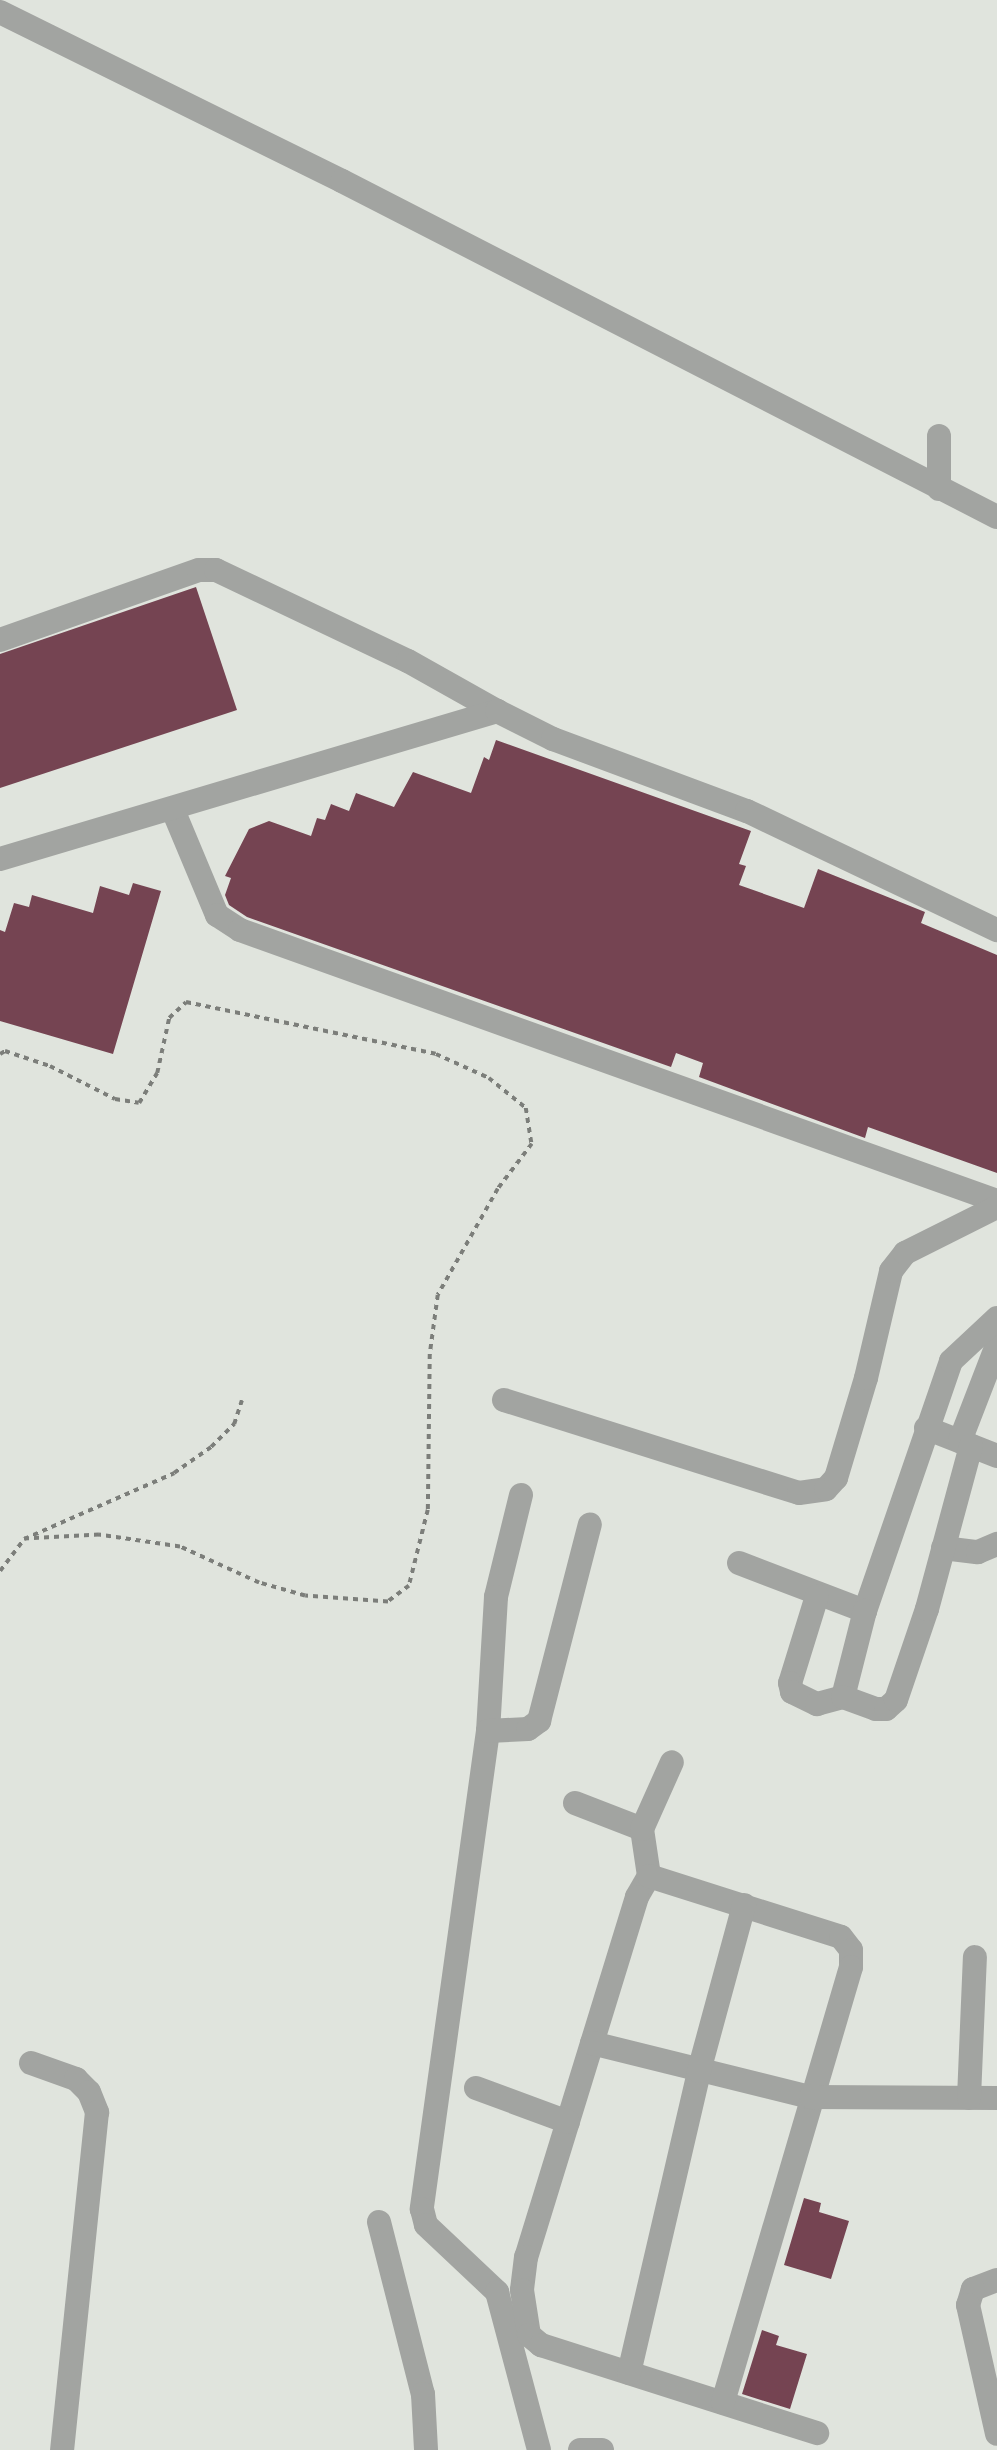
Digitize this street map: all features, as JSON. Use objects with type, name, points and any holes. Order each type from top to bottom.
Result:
[{"type":"street","points":[[0,12],[660,342],[997,517]]},
{"type":"street","points":[[939,436],[939,489]]},
{"type":"street","points":[[0,640],[199,570],[216,570],[408,660],[497,711],[553,739],[747,811],[997,930]]},
{"type":"street","points":[[0,859],[173,810],[497,711]]},
{"type":"street","points":[[173,810],[218,915],[240,930],[997,1201]]},
{"type":"street","points":[[504,1400],[799,1493],[826,1489],[836,1478],[866,1378],[891,1271],[905,1253],[997,1207]]},
{"type":"street","points":[[843,1697],[865,1611],[926,1427],[951,1361],[997,1318]]},
{"type":"street","points":[[817,1595],[791,1674],[792,1692],[817,1704],[843,1697],[876,1709],[886,1709],[896,1700],[943,1548],[966,1443],[997,1345]]},
{"type":"street","points":[[926,1427],[997,1456]]},
{"type":"street","points":[[521,1495],[496,1597],[488,1731],[422,2209],[426,2225],[497,2292],[539,2450]]},
{"type":"street","points":[[488,1731],[528,1729],[538,1721],[590,1524]]},
{"type":"street","points":[[943,1548],[978,1552],[997,1544]]},
{"type":"street","points":[[739,1563],[817,1595],[865,1611]]},
{"type":"street","points":[[672,1762],[642,1829],[649,1876],[637,1897],[526,2257],[523,2314],[529,2335],[541,2345],[817,2433]]},
{"type":"street","points":[[575,1803],[642,1829]]},
{"type":"street","points":[[649,1876],[841,1937],[851,1950],[851,1966],[723,2403]]},
{"type":"street","points":[[629,2373],[699,2071],[744,1905]]},
{"type":"street","points":[[969,2098],[975,1956]]},
{"type":"street","points":[[592,2043],[811,2097],[997,2098]]},
{"type":"street","points":[[31,2063],[76,2079],[89,2092],[97,2112],[62,2450]]},
{"type":"street","points":[[476,2088],[568,2122]]},
{"type":"street","points":[[379,2222],[423,2393],[426,2450]]},
{"type":"street","points":[[997,2280],[973,2289],[968,2305],[997,2434]]},
{"type":"street","points":[[580,2450],[602,2450]]},
{"type":"path","points":[[0,1054],[5,1051],[50,1066],[114,1099],[139,1103],[157,1073],[169,1018],[186,1002],[436,1054],[489,1079],[526,1108],[531,1143],[498,1189],[438,1295],[430,1354],[428,1510],[409,1586],[388,1602],[305,1597],[259,1583],[180,1547],[99,1535],[24,1539]]},
{"type":"path","points":[[0,1571],[24,1539],[174,1473],[234,1424],[242,1400]]},
{"type":"building","points":[[196,587],[237,710],[0,788],[0,654]]},
{"type":"building","points":[[496,740],[751,831],[739,864],[746,866],[739,885],[804,908],[818,869],[925,912],[921,923],[997,955],[997,1173],[868,1127],[865,1138],[699,1077],[703,1063],[676,1053],[671,1067],[247,917],[229,905],[225,895],[231,878],[225,876],[249,829],[269,821],[311,836],[317,818],[325,820],[331,804],[349,811],[356,793],[394,807],[413,772],[471,793],[484,757],[489,760]]},
{"type":"building","points":[[133,883],[161,891],[113,1054],[0,1021],[0,930],[5,932],[14,903],[29,907],[32,895],[93,913],[100,886],[129,895]]},
{"type":"building","points":[[804,2198],[821,2203],[819,2212],[849,2221],[831,2279],[784,2265]]},
{"type":"building","points":[[762,2330],[779,2336],[776,2345],[807,2354],[790,2409],[742,2394]]}]
